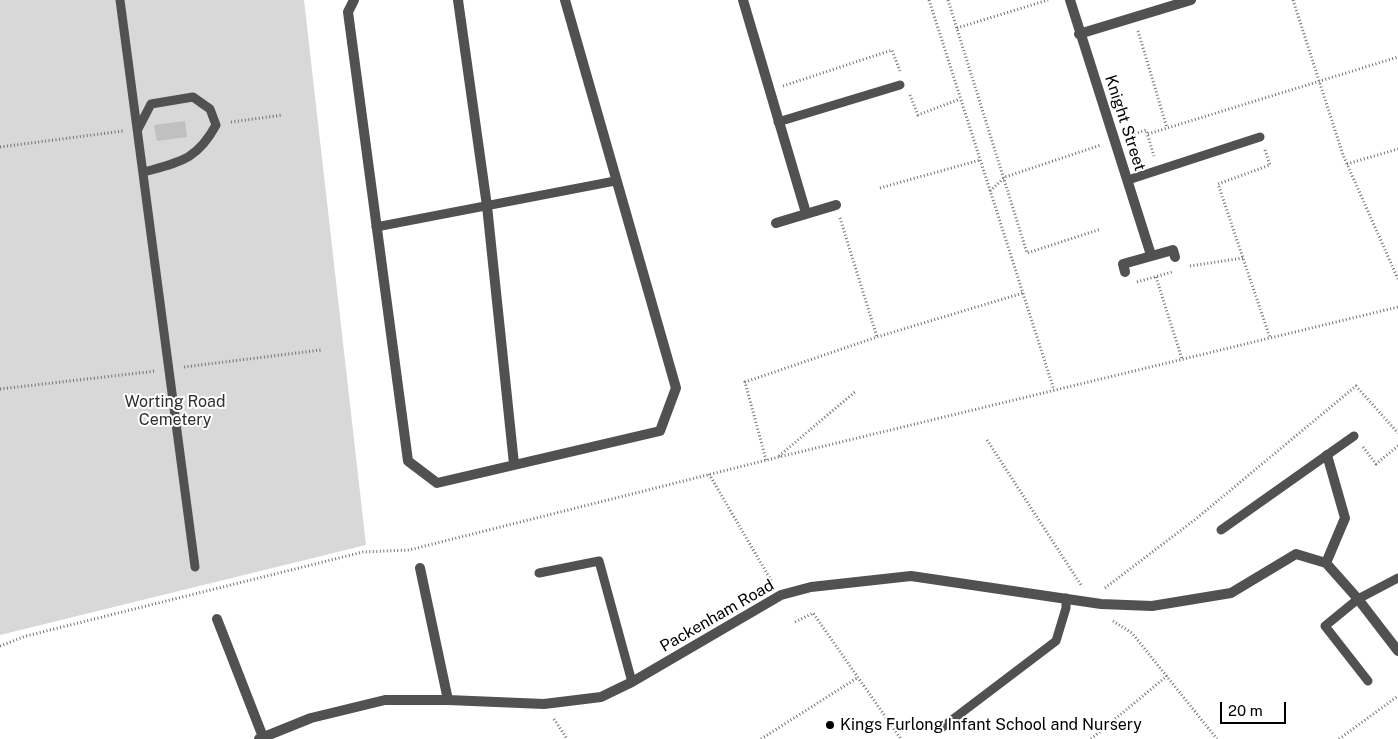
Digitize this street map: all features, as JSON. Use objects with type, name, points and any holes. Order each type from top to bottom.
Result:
[{"type":"street","points":[[354,0],[348,12],[408,462],[437,483],[660,431],[676,388],[565,0]]},
{"type":"street","points":[[458,0],[487,206],[514,464]]},
{"type":"street","points":[[743,0],[806,213]]},
{"type":"street","name":"Knight Street","points":[[1070,0],[1116,140],[1151,256]]},
{"type":"street","points":[[1080,34],[1191,0]]},
{"type":"street","points":[[776,223],[836,205]]},
{"type":"street","points":[[1125,272],[1123,264],[1172,250],[1175,257]]},
{"type":"street","points":[[1327,455],[1345,518],[1326,563],[1358,599],[1398,652]]},
{"type":"street","name":"Packenham Road","points":[[217,619],[261,738],[311,718],[385,700],[448,700],[544,704],[601,698],[632,682],[781,595],[811,587],[911,576],[1101,604],[1152,606],[1231,593],[1296,554],[1326,563]]},
{"type":"street","points":[[420,568],[448,700]]},
{"type":"lane","points":[[120,0],[195,567]]},
{"type":"lane","points":[[778,122],[900,85]]},
{"type":"lane","points":[[138,129],[151,104],[193,96],[210,109],[216,125],[208,140],[186,160],[144,172]]},
{"type":"lane","points":[[1128,180],[1260,137]]},
{"type":"lane","points":[[376,227],[616,181]]},
{"type":"lane","points":[[1221,530],[1354,436]]},
{"type":"lane","points":[[539,572],[599,561],[632,682]]},
{"type":"lane","points":[[1368,681],[1325,626],[1358,599],[1398,578]]},
{"type":"lane","points":[[940,729],[1056,641],[1066,608],[1066,598]]},
{"type":"path","points":[[929,0],[1054,390]]},
{"type":"path","points":[[948,0],[1005,176],[1027,252],[1101,229]]},
{"type":"path","points":[[957,28],[1048,0]]},
{"type":"path","points":[[1293,0],[1318,82],[1347,164],[1398,279]]},
{"type":"path","points":[[1134,17],[1167,128]]},
{"type":"path","points":[[769,90],[892,50],[897,65]]},
{"type":"path","points":[[1157,171],[1147,132],[1167,128],[1398,58]]},
{"type":"path","points":[[918,115],[960,99]]},
{"type":"path","points":[[216,125],[283,115]]},
{"type":"path","points":[[0,147],[138,129]]},
{"type":"path","points":[[1260,137],[1270,165],[1218,184],[1270,338]]},
{"type":"path","points":[[990,191],[1005,176],[1116,140]]},
{"type":"path","points":[[1347,164],[1398,149]]},
{"type":"path","points":[[880,188],[980,160]]},
{"type":"path","points":[[836,205],[877,337]]},
{"type":"path","points":[[1182,269],[1190,266],[1243,258]]},
{"type":"path","points":[[1188,260],[1190,266]]},
{"type":"path","points":[[1128,285],[1173,272]]},
{"type":"path","points":[[1156,277],[1182,359]]},
{"type":"path","points":[[766,460],[745,382],[877,337],[1023,293]]},
{"type":"path","points":[[0,646],[26,636],[363,552],[409,550],[766,460],[1398,307]]},
{"type":"path","points":[[1098,588],[1104,588],[1197,518],[1356,386],[1398,433]]},
{"type":"path","points":[[779,457],[856,391]]},
{"type":"path","points":[[1354,436],[1376,464],[1398,446]]},
{"type":"path","points":[[987,440],[1084,589],[1066,598]]},
{"type":"path","points":[[710,474],[775,585]]},
{"type":"path","points":[[1101,604],[1110,618],[1132,633],[1217,739]]},
{"type":"path","points":[[795,622],[813,613],[901,739]]},
{"type":"path","points":[[1091,739],[1167,676]]},
{"type":"path","points":[[761,739],[857,678]]},
{"type":"path","points":[[1339,739],[1398,696]]},
{"type":"path","points":[[544,704],[567,739]]},
{"type":"green space","name":"Worting Road Cemetery","points":[[0,0],[304,0],[366,545],[0,635]]},
{"type":"building","points":[[185,121],[187,137],[157,141],[154,125]]},
{"type":"place","name":"Kings Furlong Infant School and Nursery","points":[[830,725]]}]
